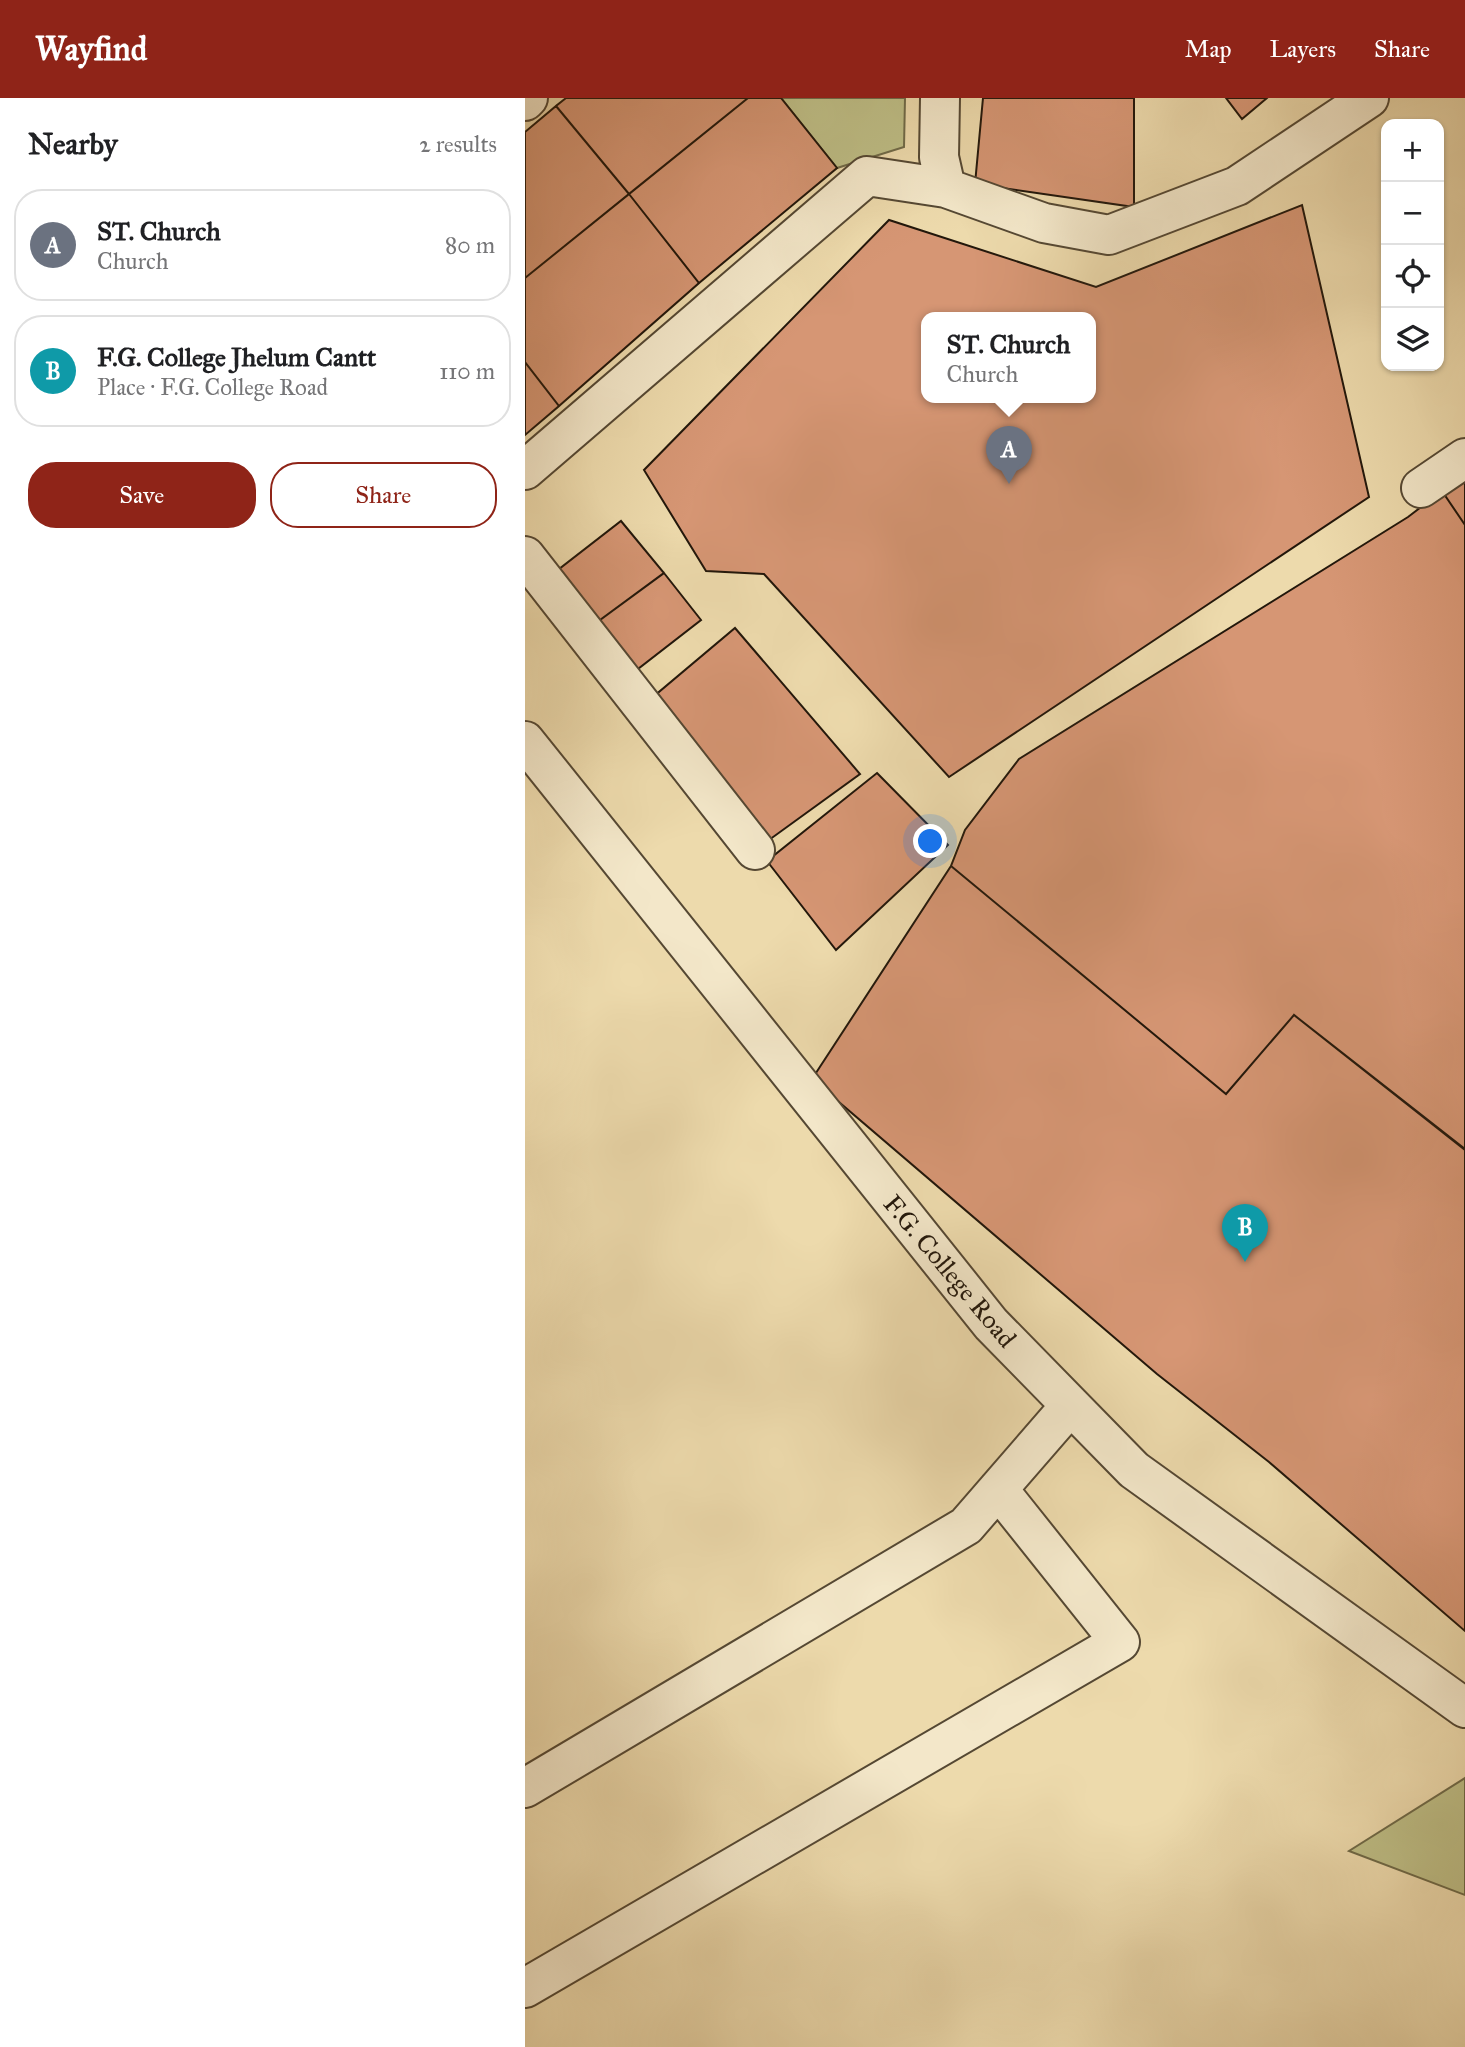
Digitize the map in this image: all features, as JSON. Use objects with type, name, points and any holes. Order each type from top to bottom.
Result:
[{"type":"street","points":[[940,98],[939,157],[946,188]]},
{"type":"street","points":[[525,470],[867,176],[946,188],[1044,223],[1109,234],[1237,186],[1369,98]]},
{"type":"street","points":[[1421,488],[1465,458]]},
{"type":"street","points":[[525,556],[755,850]]},
{"type":"street","name":"F.G. College Road","points":[[525,741],[991,1324],[1070,1406],[1133,1470],[1465,1708]]},
{"type":"street","points":[[525,1788],[966,1526],[1070,1406]]},
{"type":"street","points":[[525,1988],[1120,1642],[997,1489]]},
{"type":"green space","points":[[781,98],[905,98],[904,147],[837,168]]},
{"type":"green space","points":[[1465,1778],[1465,1895],[1349,1851]]},
{"type":"building","points":[[566,98],[748,98],[629,194],[556,106]]},
{"type":"building","points":[[748,98],[781,98],[837,168],[699,283],[629,194]]},
{"type":"building","points":[[983,98],[1134,98],[1134,207],[975,184]]},
{"type":"building","points":[[1226,98],[1267,98],[1242,119]]},
{"type":"building","points":[[556,106],[629,194],[525,278],[525,132]]},
{"type":"building","points":[[629,194],[699,283],[559,406],[525,362],[525,278]]},
{"type":"building","points":[[1302,205],[1369,497],[949,777],[764,574],[706,571],[644,470],[889,220],[1096,287]]},
{"type":"building","points":[[525,362],[559,406],[525,435]]},
{"type":"building","points":[[1465,476],[1465,525],[1442,491]]},
{"type":"building","points":[[1442,491],[1465,525],[1465,1149],[1294,1015],[1226,1094],[951,866],[965,830],[1019,759],[1408,517]]},
{"type":"building","points":[[621,521],[664,573],[596,623],[554,573]]},
{"type":"building","points":[[664,573],[701,620],[634,672],[596,623]]},
{"type":"building","points":[[735,628],[860,774],[769,840],[653,697]]},
{"type":"building","points":[[877,773],[948,845],[836,950],[767,861]]},
{"type":"building","points":[[951,866],[1226,1094],[1294,1015],[1465,1150],[1465,1631],[1269,1462],[1157,1374],[812,1079]]},
{"type":"place","name":"ST. Church","points":[[1009,484]]},
{"type":"place","name":"F.G. College Jhelum Cantt","points":[[1245,1262]]}]
